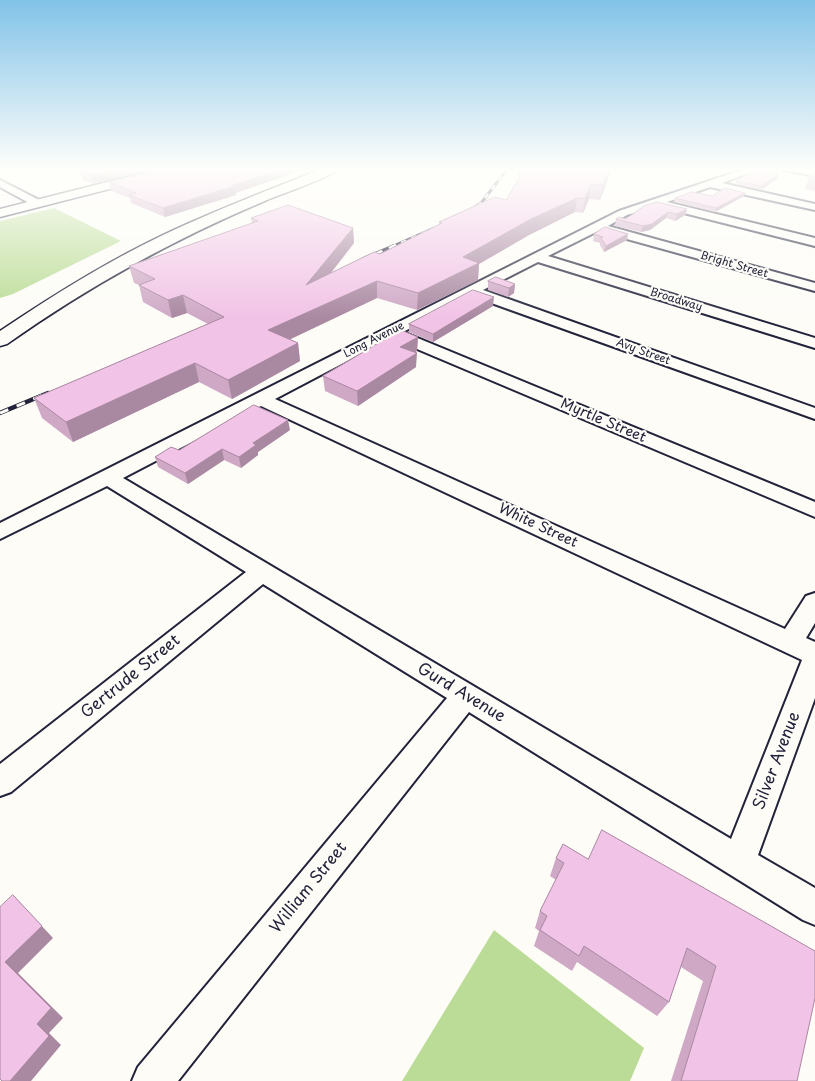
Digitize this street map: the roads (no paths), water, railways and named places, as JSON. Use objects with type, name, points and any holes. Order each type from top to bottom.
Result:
[{"type":"main road","points":[[0,325],[50,292],[113,257],[198,218]]},
{"type":"main road","points":[[0,340],[73,291],[162,242],[217,218]]},
{"type":"street","name":"Long Avenue","points":[[0,532],[611,218]]},
{"type":"street","points":[[720,218],[815,242]]},
{"type":"street","name":"Bright Street","points":[[596,226],[815,287]]},
{"type":"street","name":"Broadway","points":[[537,257],[815,343]]},
{"type":"street","name":"Avy Street","points":[[471,291],[815,414]]},
{"type":"street","name":"Myrtle Street","points":[[390,332],[815,510]]},
{"type":"street","name":"White Street","points":[[261,399],[815,654]]},
{"type":"street","name":"Gurd Avenue","points":[[107,478],[815,908]]},
{"type":"street","name":"Gertrude Street","points":[[0,782],[262,572]]},
{"type":"street","points":[[790,642],[815,602]]},
{"type":"street","name":"Silver Avenue","points":[[739,861],[815,661]]},
{"type":"street","name":"William Street","points":[[152,1081],[465,696]]},
{"type":"railway","points":[[391,247],[432,229]]},
{"type":"railway","points":[[363,259],[394,246]]},
{"type":"railway","points":[[0,413],[48,393]]}]
